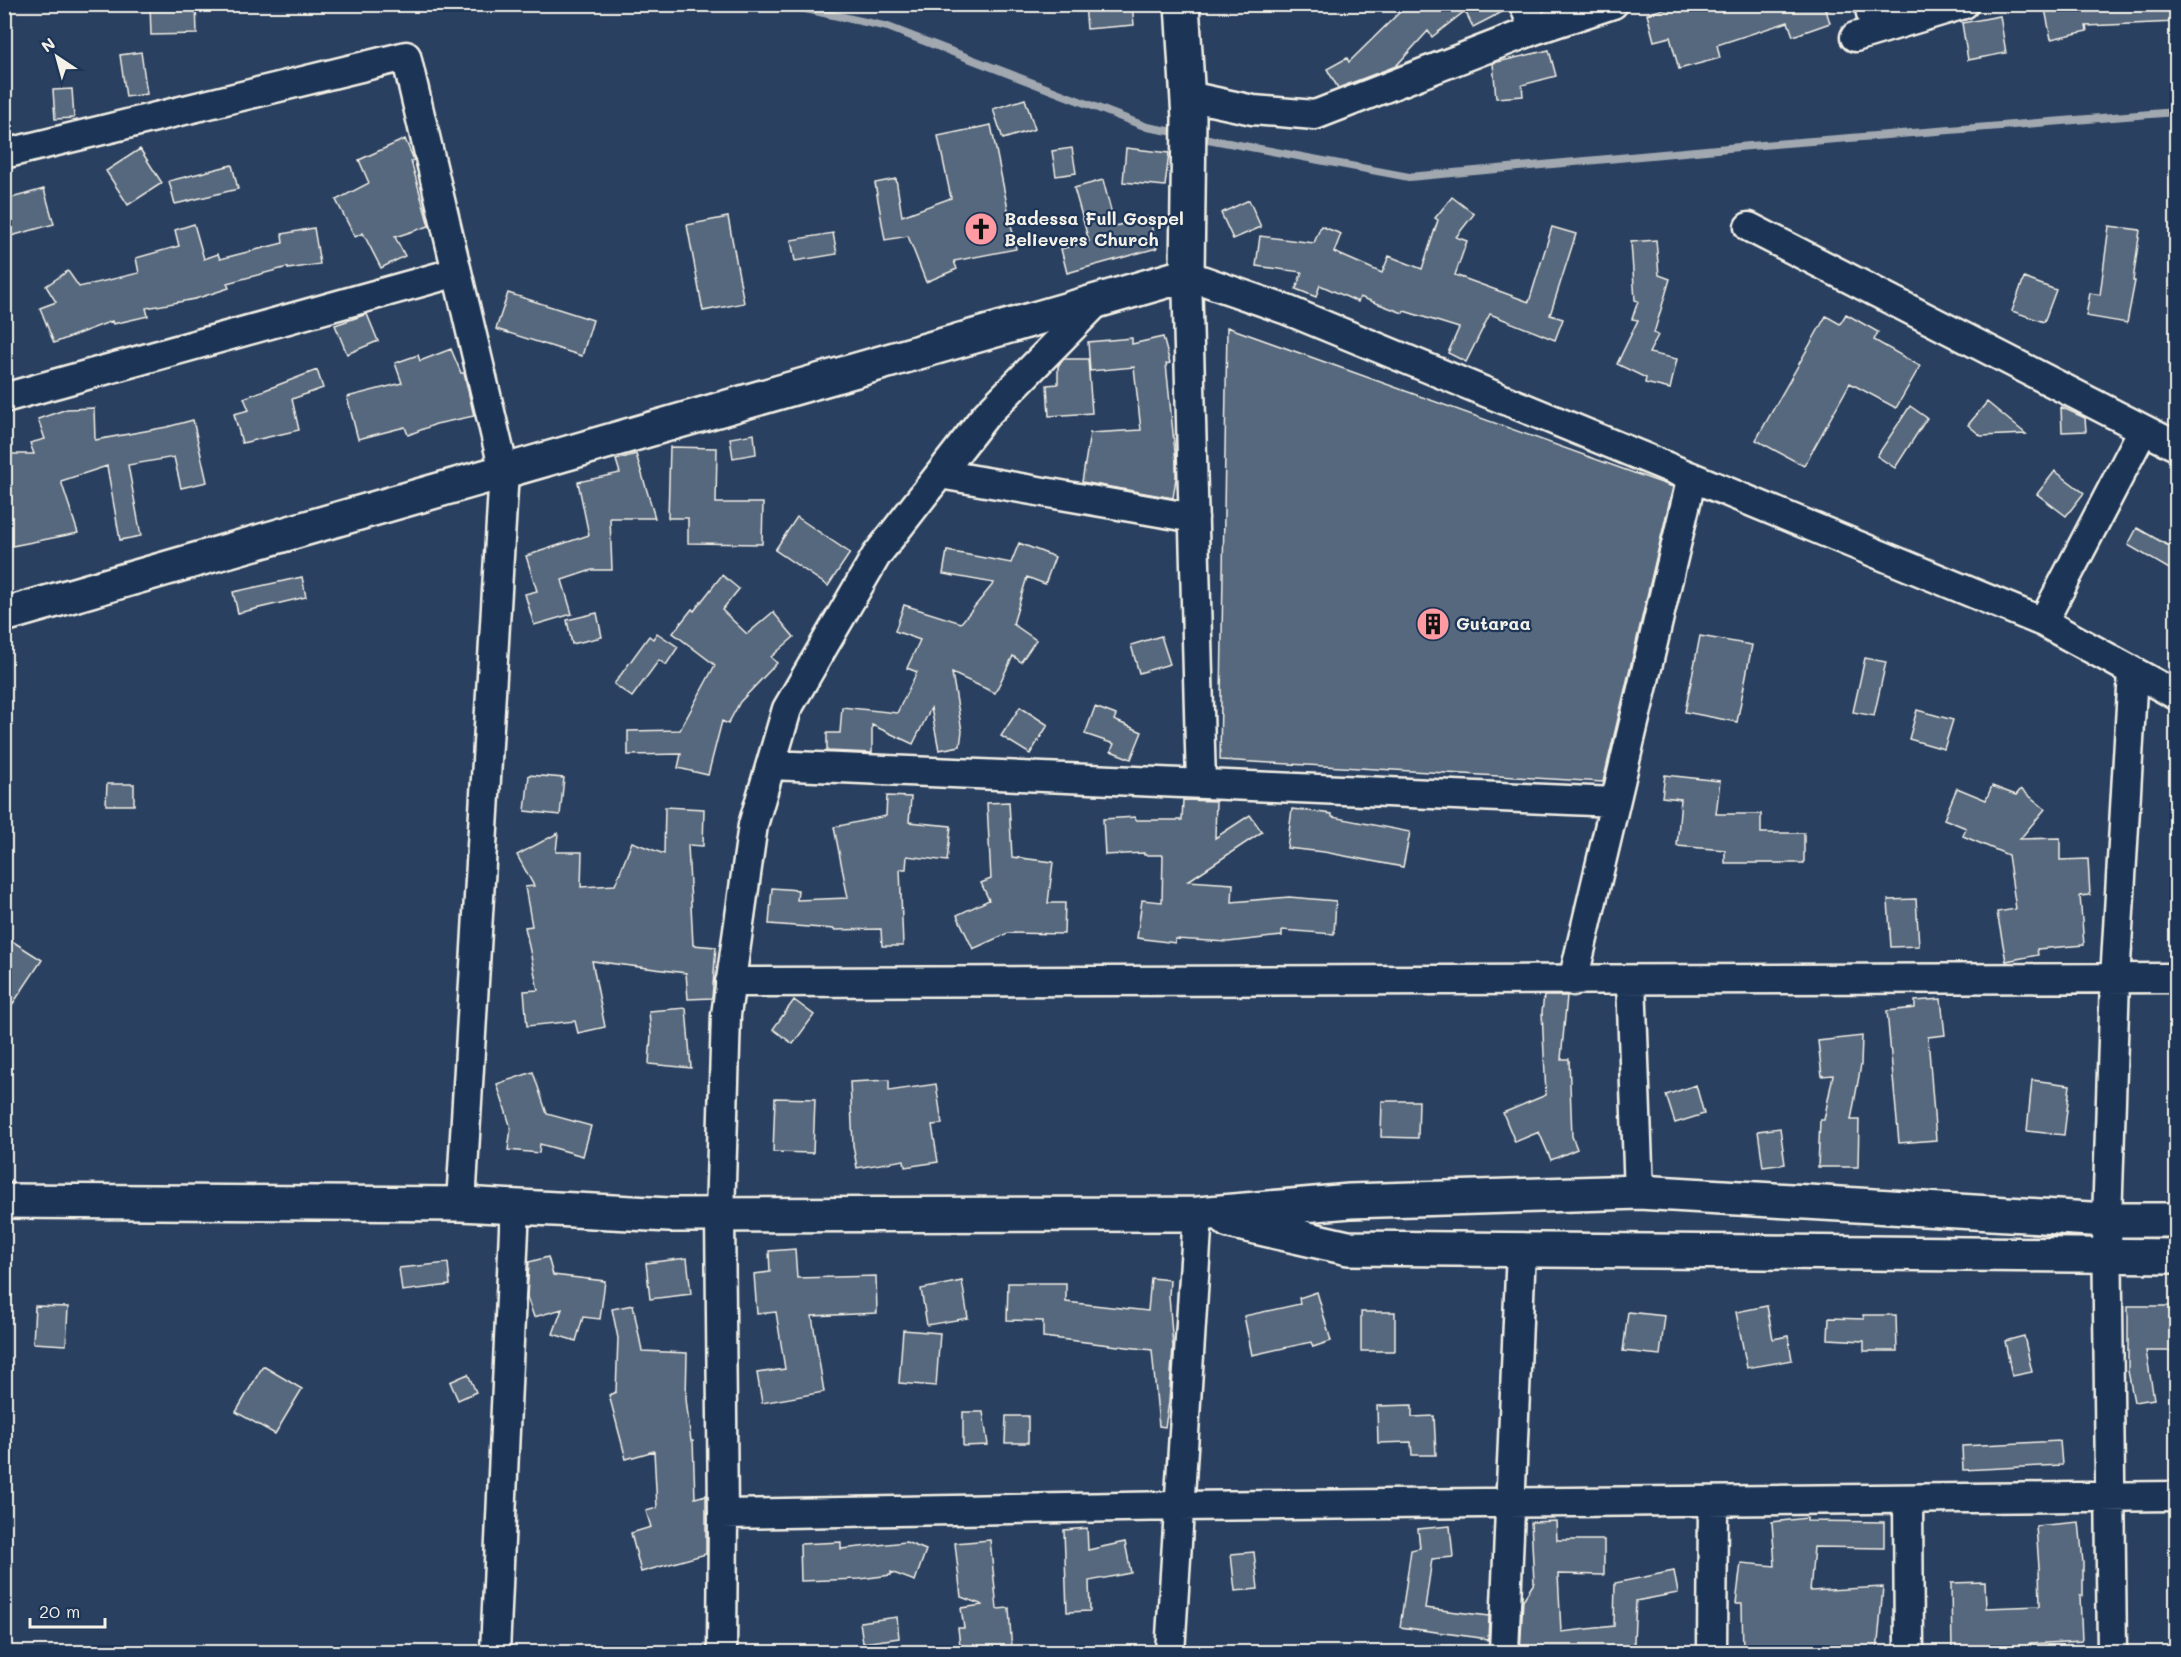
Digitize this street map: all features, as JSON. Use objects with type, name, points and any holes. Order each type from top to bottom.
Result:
[{"type":"street","points":[[1182,4],[1189,107],[1187,275],[1201,783]]},
{"type":"street","points":[[1189,107],[1316,115],[1529,17],[1613,4]]},
{"type":"street","points":[[1866,24],[1964,4]]},
{"type":"street","points":[[4,154],[406,56],[504,471],[461,1204]]},
{"type":"street","points":[[1749,227],[2176,447]]},
{"type":"street","points":[[4,398],[457,272]]},
{"type":"street","points":[[4,615],[1187,275],[1287,310],[2043,622],[2176,694]]},
{"type":"street","points":[[722,1653],[720,1215],[726,1015],[753,825],[788,709],[876,556],[985,416],[1101,298]]},
{"type":"street","points":[[2043,622],[2144,430]]},
{"type":"street","points":[[940,474],[1194,518]]},
{"type":"street","points":[[1573,981],[1692,477]]},
{"type":"street","points":[[2112,1653],[2106,1256],[2115,980],[2133,672]]},
{"type":"street","points":[[771,765],[1615,802]]},
{"type":"street","points":[[730,982],[2115,980],[2176,978]]},
{"type":"street","points":[[1631,981],[1639,1192]]},
{"type":"street","points":[[4,1201],[461,1204],[669,1215],[1198,1214],[1350,1201],[1639,1192],[2107,1220],[2176,1220]]},
{"type":"street","points":[[495,1653],[515,1207]]},
{"type":"street","points":[[1198,1214],[1348,1248],[2176,1256]]},
{"type":"street","points":[[1170,1653],[1198,1214]]},
{"type":"street","points":[[1504,1653],[1521,1250]]},
{"type":"street","points":[[723,1514],[1179,1506],[2176,1496]]},
{"type":"street","points":[[1908,1499],[1909,1653]]},
{"type":"street","points":[[1712,1653],[1713,1501]]},
{"type":"building","points":[[150,4],[196,4],[197,34],[151,35]]},
{"type":"building","points":[[1085,4],[1132,4],[1134,25],[1087,29]]},
{"type":"building","points":[[1408,4],[1508,4],[1508,9],[1473,27],[1465,11],[1432,37],[1428,31],[1396,66],[1338,88],[1327,69],[1347,58],[1349,62]]},
{"type":"building","points":[[1681,4],[1829,4],[1830,9],[1826,10],[1830,23],[1793,36],[1788,22],[1717,45],[1720,58],[1679,69],[1670,37],[1654,41],[1647,14]]},
{"type":"building","points":[[2044,4],[2176,4],[2176,22],[2086,26],[2087,31],[2051,39]]},
{"type":"building","points":[[2000,16],[2006,53],[1968,60],[1962,23]]},
{"type":"building","points":[[1549,50],[1556,76],[1522,85],[1523,96],[1496,98],[1493,63]]},
{"type":"building","points":[[141,52],[147,94],[126,97],[120,55]]},
{"type":"building","points":[[72,89],[74,118],[55,119],[53,90]]},
{"type":"building","points":[[1025,99],[1035,129],[1003,139],[993,109]]},
{"type":"building","points":[[991,125],[1016,249],[954,261],[957,269],[926,282],[908,236],[885,240],[875,183],[896,179],[902,216],[951,198],[938,136]]},
{"type":"building","points":[[405,139],[414,160],[411,161],[429,226],[395,237],[405,256],[381,268],[363,233],[355,237],[336,200],[369,183],[359,160]]},
{"type":"building","points":[[1072,148],[1076,173],[1056,176],[1052,151]]},
{"type":"building","points":[[1126,148],[1169,153],[1165,186],[1123,182]]},
{"type":"building","points":[[140,149],[162,183],[128,205],[106,171]]},
{"type":"building","points":[[232,165],[238,189],[175,204],[169,181]]},
{"type":"building","points":[[1103,180],[1115,226],[1149,217],[1157,248],[1067,273],[1061,249],[1089,241],[1074,188]]},
{"type":"building","points":[[44,189],[54,224],[4,238],[4,200]]},
{"type":"building","points":[[1452,197],[1474,214],[1456,237],[1467,241],[1455,275],[1529,302],[1552,227],[1576,234],[1550,315],[1563,319],[1555,340],[1490,314],[1466,362],[1448,353],[1459,328],[1404,311],[1403,313],[1360,297],[1358,302],[1320,285],[1316,297],[1296,289],[1302,272],[1256,266],[1260,236],[1314,243],[1321,226],[1341,234],[1334,252],[1382,273],[1389,256],[1422,269],[1438,220],[1435,218]]},
{"type":"building","points":[[1249,200],[1261,227],[1233,239],[1221,213]]},
{"type":"building","points":[[728,217],[744,303],[703,311],[687,225]]},
{"type":"building","points":[[194,224],[204,259],[218,254],[220,259],[283,243],[282,234],[314,228],[320,264],[288,269],[288,267],[227,283],[229,288],[195,299],[146,308],[148,316],[113,324],[112,321],[54,343],[40,308],[56,302],[46,286],[68,271],[79,287],[139,273],[136,258],[179,246],[175,230]]},
{"type":"building","points":[[2109,226],[2140,230],[2133,281],[2135,281],[2127,323],[2086,316],[2090,293],[2100,295]]},
{"type":"building","points":[[833,233],[837,254],[795,261],[791,240]]},
{"type":"building","points":[[1656,240],[1659,275],[1670,279],[1654,333],[1658,335],[1649,353],[1677,359],[1670,389],[1645,383],[1646,378],[1617,364],[1638,320],[1632,319],[1638,301],[1635,300],[1631,242]]},
{"type":"building","points":[[2024,278],[2056,290],[2044,322],[2012,311]]},
{"type":"building","points":[[508,293],[593,320],[582,356],[496,329]]},
{"type":"building","points":[[367,314],[378,341],[347,354],[335,325]]},
{"type":"building","points":[[1846,314],[1878,332],[1874,340],[1920,366],[1896,408],[1850,383],[1804,466],[1756,440],[1826,316],[1840,324]]},
{"type":"building","name":"Gutaraa","points":[[1227,327],[1673,487],[1603,782],[1220,760]]},
{"type":"building","points":[[1163,337],[1170,363],[1166,364],[1176,462],[1173,498],[1082,482],[1090,433],[1141,430],[1134,367],[1090,371],[1088,342],[1132,338],[1132,344]]},
{"type":"building","points":[[451,349],[461,373],[464,373],[474,416],[436,424],[408,435],[405,427],[358,439],[347,397],[402,383],[395,363],[418,355],[420,361]]},
{"type":"building","points":[[1064,359],[1088,359],[1092,413],[1049,416],[1047,385],[1058,384],[1058,366]]},
{"type":"building","points":[[317,370],[323,388],[292,399],[299,430],[242,443],[234,414],[249,410],[244,398]]},
{"type":"building","points":[[1987,402],[2026,434],[1981,436],[1968,425]]},
{"type":"building","points":[[1910,406],[1927,418],[1895,468],[1877,456]]},
{"type":"building","points":[[2061,407],[2085,418],[2086,431],[2062,432]]},
{"type":"building","points":[[94,408],[95,440],[193,420],[207,482],[181,488],[174,457],[128,465],[141,536],[120,540],[107,466],[61,481],[78,533],[7,547],[7,544],[4,544],[4,454],[34,454],[30,443],[45,439],[38,419],[67,409]]},
{"type":"building","points":[[754,434],[756,454],[733,458],[730,438]]},
{"type":"building","points":[[670,447],[717,448],[716,503],[763,503],[762,544],[688,543],[688,518],[668,518]]},
{"type":"building","points":[[636,454],[655,518],[610,518],[612,570],[592,570],[562,580],[572,614],[534,625],[525,594],[537,591],[526,556],[589,535],[578,482],[620,473],[616,460]]},
{"type":"building","points":[[2055,471],[2084,493],[2066,516],[2037,494]]},
{"type":"building","points":[[797,517],[850,553],[828,586],[775,550]]},
{"type":"building","points":[[2137,528],[2176,550],[2176,573],[2128,545]]},
{"type":"building","points":[[1019,543],[1055,557],[1045,584],[1027,577],[1013,624],[1036,640],[1021,662],[1013,656],[995,693],[952,673],[962,731],[960,746],[939,750],[931,708],[913,744],[872,725],[872,753],[827,751],[827,733],[840,733],[842,707],[897,713],[917,672],[907,668],[920,640],[895,631],[904,605],[961,623],[994,583],[943,574],[947,551],[1011,563]]},
{"type":"building","points":[[722,575],[739,589],[722,610],[747,634],[773,612],[794,637],[771,657],[777,663],[740,702],[728,724],[722,721],[708,775],[678,768],[681,754],[628,755],[628,731],[680,730],[715,665],[673,633],[692,609],[694,611]]},
{"type":"building","points":[[302,577],[306,597],[238,613],[233,592]]},
{"type":"building","points":[[597,613],[602,637],[572,644],[567,620]]},
{"type":"building","points":[[657,633],[678,647],[666,665],[659,660],[632,697],[614,684],[649,636],[653,639]]},
{"type":"building","points":[[1161,636],[1170,664],[1139,673],[1131,645]]},
{"type":"building","points":[[1700,636],[1752,645],[1737,722],[1685,712]]},
{"type":"building","points":[[1865,658],[1886,662],[1874,716],[1853,712]]},
{"type":"building","points":[[1020,707],[1048,725],[1030,754],[1001,736]]},
{"type":"building","points":[[1095,707],[1116,715],[1114,720],[1142,732],[1131,759],[1111,751],[1114,744],[1085,734]]},
{"type":"building","points":[[1917,710],[1953,720],[1944,749],[1909,739]]},
{"type":"building","points":[[529,775],[564,778],[560,815],[525,811]]},
{"type":"building","points":[[1665,775],[1720,781],[1716,814],[1761,814],[1761,833],[1804,833],[1804,863],[1725,863],[1725,850],[1677,846],[1681,799],[1662,797]]},
{"type":"building","points":[[107,784],[134,784],[134,805],[106,805]]},
{"type":"building","points":[[1992,786],[2016,795],[2021,789],[2045,809],[2020,839],[2060,838],[2060,860],[2088,859],[2090,895],[2080,896],[2084,945],[2037,949],[2038,955],[2006,961],[1997,912],[2016,909],[2008,855],[1963,836],[1966,828],[1944,819],[1957,788],[1986,800]]},
{"type":"building","points":[[887,796],[911,797],[909,822],[951,826],[947,861],[907,856],[906,869],[900,869],[903,946],[882,946],[881,929],[834,930],[769,924],[772,888],[798,890],[797,900],[848,898],[834,827],[886,816]]},
{"type":"building","points":[[1183,800],[1216,801],[1215,838],[1250,815],[1262,832],[1188,881],[1233,884],[1232,902],[1289,897],[1336,901],[1334,934],[1282,930],[1282,936],[1228,942],[1175,939],[1175,943],[1137,938],[1142,900],[1162,902],[1163,855],[1144,855],[1144,853],[1105,855],[1103,819],[1135,817],[1135,820],[1182,820]]},
{"type":"building","points":[[1009,802],[1012,857],[1053,862],[1048,903],[1065,903],[1064,934],[1008,933],[973,949],[957,915],[989,900],[981,883],[991,879],[987,803]]},
{"type":"building","points":[[665,807],[704,809],[703,846],[688,845],[693,945],[716,947],[712,998],[688,999],[686,973],[592,961],[605,1027],[578,1033],[575,1021],[527,1026],[524,991],[538,990],[525,927],[532,926],[525,887],[534,886],[517,855],[558,833],[556,852],[582,852],[581,887],[615,885],[632,842],[664,854]]},
{"type":"building","points":[[1292,809],[1332,814],[1332,817],[1410,832],[1403,867],[1324,852],[1287,848]]},
{"type":"building","points":[[1916,899],[1919,946],[1891,947],[1888,900]]},
{"type":"building","points":[[4,936],[42,960],[4,1017]]},
{"type":"building","points":[[1544,996],[1567,996],[1561,1059],[1569,1059],[1572,1136],[1577,1149],[1551,1160],[1539,1132],[1515,1142],[1503,1113],[1546,1095],[1542,1012]]},
{"type":"building","points":[[1941,999],[1945,1035],[1928,1037],[1936,1140],[1899,1143],[1887,1011],[1915,1008],[1915,1001]]},
{"type":"building","points":[[794,1000],[814,1015],[793,1044],[773,1029]]},
{"type":"building","points":[[686,1008],[691,1068],[649,1064],[651,1035],[649,1011]]},
{"type":"building","points":[[1862,1036],[1861,1065],[1851,1120],[1859,1120],[1858,1167],[1818,1167],[1820,1120],[1824,1120],[1833,1075],[1822,1076],[1818,1041]]},
{"type":"building","points":[[533,1072],[547,1114],[591,1126],[583,1156],[540,1144],[539,1153],[508,1150],[511,1128],[497,1084]]},
{"type":"building","points":[[889,1080],[889,1091],[936,1084],[942,1124],[932,1125],[938,1162],[905,1167],[904,1160],[857,1168],[853,1145],[850,1082]]},
{"type":"building","points":[[2032,1080],[2070,1085],[2064,1135],[2027,1131]]},
{"type":"building","points":[[1696,1085],[1704,1114],[1675,1123],[1666,1095]]},
{"type":"building","points":[[775,1098],[815,1099],[813,1153],[773,1152]]},
{"type":"building","points":[[1382,1101],[1419,1101],[1418,1138],[1381,1137]]},
{"type":"building","points":[[1780,1128],[1785,1164],[1763,1167],[1758,1131]]},
{"type":"building","points":[[795,1249],[797,1278],[876,1276],[877,1313],[812,1316],[824,1392],[762,1403],[757,1373],[785,1369],[776,1312],[757,1314],[754,1274],[770,1272],[769,1251]]},
{"type":"building","points":[[548,1257],[553,1275],[605,1281],[600,1319],[583,1317],[576,1341],[553,1334],[562,1309],[534,1317],[527,1297],[529,1262]]},
{"type":"building","points":[[687,1258],[691,1294],[650,1299],[646,1263]]},
{"type":"building","points":[[448,1263],[450,1285],[402,1291],[399,1268]]},
{"type":"building","points":[[1151,1278],[1170,1280],[1173,1347],[1165,1427],[1159,1426],[1152,1350],[1043,1337],[1043,1321],[1007,1320],[1008,1283],[1066,1283],[1066,1302],[1148,1311]]},
{"type":"building","points":[[962,1281],[968,1318],[927,1325],[921,1289]]},
{"type":"building","points":[[1317,1292],[1331,1341],[1313,1347],[1311,1342],[1252,1355],[1244,1316],[1300,1304],[1299,1298]]},
{"type":"building","points":[[633,1305],[642,1351],[687,1353],[686,1399],[691,1441],[693,1441],[695,1498],[706,1495],[706,1554],[641,1572],[631,1533],[651,1527],[646,1511],[657,1508],[654,1451],[626,1459],[609,1395],[616,1392],[618,1338],[612,1309]]},
{"type":"building","points":[[35,1306],[68,1307],[66,1345],[33,1343]]},
{"type":"building","points":[[1767,1306],[1773,1339],[1788,1336],[1792,1360],[1747,1368],[1736,1312]]},
{"type":"building","points":[[2128,1306],[2176,1306],[2176,1351],[2146,1351],[2154,1399],[2134,1402],[2128,1371]]},
{"type":"building","points":[[1361,1312],[1395,1312],[1395,1351],[1361,1351]]},
{"type":"building","points":[[1628,1312],[1665,1316],[1660,1355],[1623,1351]]},
{"type":"building","points":[[1863,1315],[1896,1315],[1897,1351],[1864,1351],[1864,1341],[1828,1339],[1829,1318],[1864,1319]]},
{"type":"building","points":[[903,1330],[940,1333],[936,1386],[899,1383]]},
{"type":"building","points":[[2024,1336],[2032,1372],[2012,1376],[2005,1341]]},
{"type":"building","points":[[263,1366],[302,1389],[275,1434],[236,1412]]},
{"type":"building","points":[[468,1374],[476,1392],[458,1400],[450,1382]]},
{"type":"building","points":[[1412,1405],[1412,1417],[1434,1416],[1436,1455],[1412,1455],[1411,1442],[1378,1443],[1377,1406]]},
{"type":"building","points":[[963,1412],[983,1412],[988,1445],[963,1446]]},
{"type":"building","points":[[1006,1416],[1028,1416],[1028,1443],[1005,1443]]},
{"type":"building","points":[[2060,1441],[2062,1465],[1963,1470],[1962,1446]]},
{"type":"building","points":[[1807,1518],[1807,1521],[1884,1522],[1884,1548],[1814,1547],[1810,1591],[1883,1587],[1877,1653],[1743,1653],[1742,1604],[1736,1604],[1741,1563],[1775,1566],[1772,1522]]},
{"type":"building","points":[[1556,1521],[1557,1540],[1604,1540],[1604,1575],[1558,1574],[1561,1632],[1614,1626],[1615,1583],[1674,1571],[1678,1593],[1636,1601],[1634,1641],[1639,1653],[1520,1653],[1523,1600],[1534,1583],[1531,1522]]},
{"type":"building","points":[[2079,1522],[2083,1563],[2083,1596],[2080,1596],[2082,1641],[2030,1644],[2031,1653],[1952,1653],[1951,1583],[1985,1582],[1986,1608],[2040,1606],[2036,1526]]},
{"type":"building","points":[[1450,1526],[1453,1557],[1432,1559],[1425,1608],[1489,1616],[1488,1641],[1488,1639],[1400,1627],[1411,1550],[1420,1548],[1418,1529]]},
{"type":"building","points":[[1087,1528],[1088,1550],[1125,1542],[1131,1573],[1089,1581],[1090,1611],[1067,1612],[1064,1530]]},
{"type":"building","points":[[990,1540],[997,1609],[1009,1608],[1012,1653],[961,1653],[958,1628],[964,1628],[961,1608],[983,1605],[961,1597],[955,1543]]},
{"type":"building","points":[[841,1542],[841,1549],[906,1542],[926,1550],[915,1581],[891,1572],[891,1575],[860,1579],[801,1581],[800,1544]]},
{"type":"building","points":[[1254,1552],[1258,1589],[1235,1591],[1231,1554]]},
{"type":"building","points":[[897,1617],[899,1638],[863,1643],[860,1622]]},
{"type":"waterway","points":[[783,4],[888,27],[1147,127],[1180,133]]},
{"type":"waterway","points":[[1197,137],[1409,177],[1750,146],[2176,112]]},
{"type":"place","name":"Badessa Full Gospel Believers Church","points":[[981,229]]},
{"type":"place","name":"Gutaraa","points":[[1433,624]]}]
